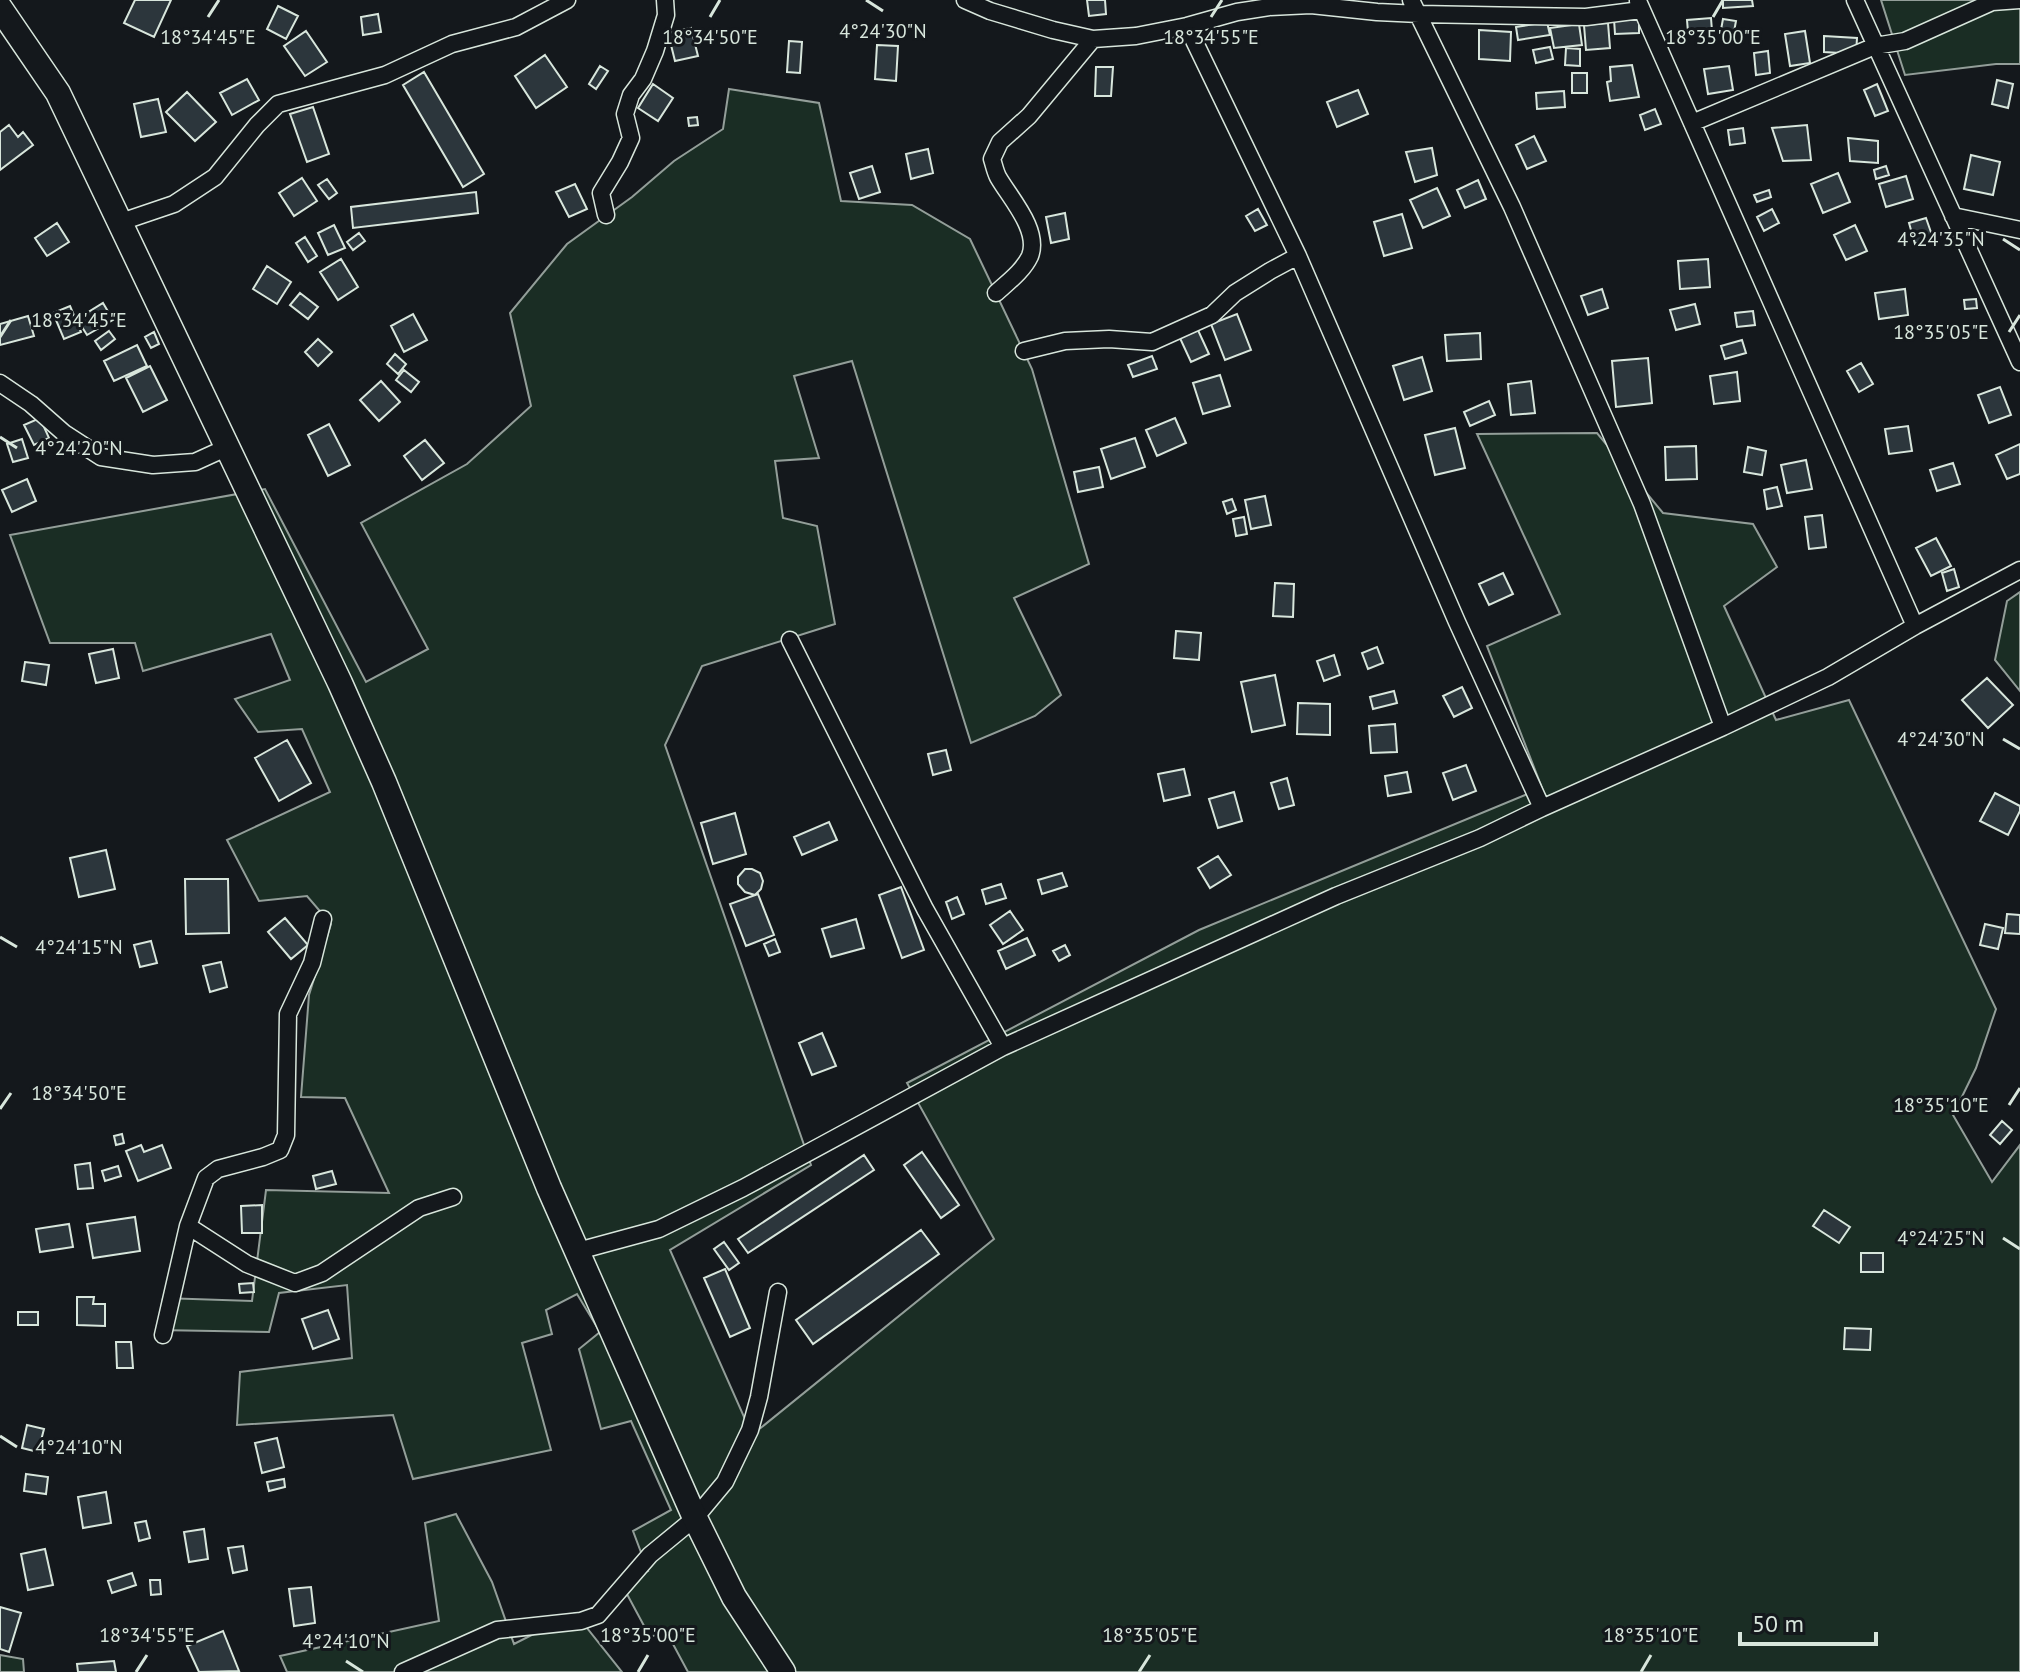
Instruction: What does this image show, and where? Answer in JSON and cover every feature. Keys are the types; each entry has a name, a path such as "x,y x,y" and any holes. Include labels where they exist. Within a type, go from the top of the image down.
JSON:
{"main road":[{"path":"0,8 58,93 228,447 368,745 549,1188 695,1518 734,1597 783,1672"}],"street":[{"path":"121,222 174,204 215,177 278,104 385,75 452,44 516,27 567,0"},
{"path":"606,215 601,193 631,138 625,114 631,95 643,79 655,51 666,15 665,0"},
{"path":"965,0 990,11 1093,39 1136,36 1269,7 1311,5 1377,12 1415,7 1586,17 1639,5 1915,626"},
{"path":"1855,0 2020,362"},
{"path":"1692,123 1875,46 1905,41 1992,2 2020,0"},
{"path":"1415,7 1512,207 1642,504 1723,727"},
{"path":"1187,26 1298,256 1457,622 1542,808"},
{"path":"996,293 1018,273 1029,257 1033,241 1023,216 996,174 992,159 1000,142 1029,116 1093,39"},
{"path":"1953,216 2020,230"},
{"path":"1024,351 1065,341 1109,339 1152,342 1212,315 1235,293 1298,256"},
{"path":"0,383 31,404 64,433 101,457 153,465 195,462 228,447"},
{"path":"578,1251 659,1229 743,1188 1003,1047 1336,896 1480,838 1723,727 1828,677 2020,570"},
{"path":"790,640 925,909 1003,1047"},
{"path":"163,1335 188,1226 206,1178 218,1169 280,1150 286,1135 288,1014 312,963 323,919"},
{"path":"188,1226 247,1264 295,1283 322,1273 419,1208 453,1197"},
{"path":"403,1672 497,1630 581,1621 598,1615 650,1555 695,1518 725,1482 750,1430 778,1292"}],"green space":[{"path":"1881,0 2020,0 2020,64 1905,75"},
{"path":"729,89 819,103 841,201 912,205 970,239 1032,369 1089,564 1014,598 1061,695 1035,716 971,743 852,361 794,376 819,458 775,461 783,518 817,526 835,624 702,666 665,745 811,1165 670,1250 752,1435 994,1239 907,1083 1199,930 1542,788 1487,646 1560,614 1477,434 1597,433 1663,513 1753,524 1777,567 1724,606 1776,720 1849,700 1996,1009 1976,1068 1953,1115 1992,1182 2020,1145 2020,1672 688,1672 666,1631 650,1637 621,1583 648,1571 633,1531 671,1510 631,1421 601,1429 579,1349 600,1332 577,1294 546,1310 552,1334 522,1343 551,1450 413,1479 393,1415 237,1425 240,1372 352,1358 347,1285 279,1293 269,1332 157,1330 163,1298 252,1301 266,1190 389,1193 345,1098 301,1097 309,995 331,924 307,896 259,901 227,840 330,792 302,729 258,732 235,699 290,680 271,634 143,671 135,643 50,643 10,535 265,489 366,682 428,649 361,523 467,464 531,406 510,313 567,244 632,197 674,161 723,129"},
{"path":"2020,592 2020,691 1995,660 2007,601"},
{"path":"456,1514 492,1582 514,1644 575,1613 622,1672 287,1672 280,1656 439,1621 425,1523"},
{"path":"0,1655 23,1659 24,1672 0,1672"}],"building":[{"path":"135,0 171,0 154,37 124,23"},
{"path":"1087,0 1105,0 1106,14 1089,16"},
{"path":"1723,0 1752,0 1753,6 1723,8"},
{"path":"278,6 298,16 286,39 267,29"},
{"path":"378,14 381,32 363,35 361,17"},
{"path":"1639,18 1639,33 1615,34 1614,19"},
{"path":"1711,18 1712,31 1688,32 1687,20"},
{"path":"1723,19 1736,21 1733,37 1720,35"},
{"path":"1547,22 1550,35 1518,40 1516,27"},
{"path":"1608,23 1610,48 1586,50 1584,25"},
{"path":"1579,24 1582,45 1554,48 1550,28"},
{"path":"691,28 698,56 675,61 668,33"},
{"path":"1479,30 1511,32 1510,61 1479,59"},
{"path":"306,31 327,62 305,76 284,46"},
{"path":"1805,31 1810,63 1790,66 1785,34"},
{"path":"1824,36 1857,38 1856,54 1824,52"},
{"path":"789,41 802,42 800,73 787,72"},
{"path":"877,45 898,46 896,81 875,79"},
{"path":"1550,47 1553,59 1536,63 1533,50"},
{"path":"1566,48 1580,49 1580,66 1565,65"},
{"path":"1768,51 1770,73 1756,75 1754,53"},
{"path":"545,55 567,87 536,108 515,76"},
{"path":"1632,65 1639,97 1610,101 1607,82 1611,81 1610,67"},
{"path":"600,66 608,71 596,89 589,84"},
{"path":"1729,66 1733,90 1708,94 1704,69"},
{"path":"1096,67 1113,67 1111,96 1095,96"},
{"path":"424,72 484,174 463,187 403,85"},
{"path":"1572,73 1587,73 1587,93 1572,93"},
{"path":"247,79 259,100 232,115 220,93"},
{"path":"1997,80 2013,84 2008,108 1992,104"},
{"path":"653,84 673,98 658,121 638,108"},
{"path":"1877,84 1888,111 1875,116 1864,90"},
{"path":"1358,90 1368,114 1337,127 1327,102"},
{"path":"1564,91 1565,107 1537,109 1536,93"},
{"path":"187,92 216,122 195,141 166,112"},
{"path":"158,99 166,132 141,137 134,104"},
{"path":"313,107 329,154 307,162 290,114"},
{"path":"1655,109 1661,124 1645,130 1640,115"},
{"path":"697,117 698,125 689,126 688,118"},
{"path":"9,125 18,137 23,132 33,145 0,170 0,132"},
{"path":"1807,125 1811,160 1783,161 1772,128"},
{"path":"1743,128 1745,143 1730,145 1728,130"},
{"path":"1534,136 1546,161 1527,169 1516,145"},
{"path":"1848,138 1878,141 1878,163 1850,161"},
{"path":"1432,148 1437,175 1415,182 1406,152"},
{"path":"928,149 933,173 911,179 906,154"},
{"path":"1971,155 2000,162 1993,195 1964,189"},
{"path":"872,166 880,192 859,199 850,173"},
{"path":"1886,166 1889,175 1876,179 1874,170"},
{"path":"1838,173 1850,202 1823,213 1811,184"},
{"path":"1906,176 1913,199 1886,207 1879,184"},
{"path":"302,178 317,201 294,216 279,193"},
{"path":"327,179 337,193 329,199 318,185"},
{"path":"1478,180 1486,199 1465,208 1457,190"},
{"path":"575,184 587,209 569,217 556,192"},
{"path":"1437,188 1450,216 1423,228 1410,200"},
{"path":"1769,190 1771,197 1757,202 1754,195"},
{"path":"476,192 478,213 353,228 351,207"},
{"path":"1258,209 1267,225 1255,231 1246,216"},
{"path":"1772,209 1779,223 1764,231 1757,217"},
{"path":"1065,213 1069,239 1051,243 1046,217"},
{"path":"1402,214 1412,248 1384,256 1374,222"},
{"path":"1926,218 1933,238 1915,244 1909,223"},
{"path":"57,223 69,242 47,256 35,238"},
{"path":"334,225 345,248 328,255 318,233"},
{"path":"1855,225 1867,251 1846,260 1834,235"},
{"path":"359,233 365,241 353,250 347,242"},
{"path":"305,237 317,256 308,262 296,243"},
{"path":"341,259 358,287 338,300 320,272"},
{"path":"1708,259 1710,287 1680,289 1678,261"},
{"path":"267,266 291,282 277,304 253,289"},
{"path":"1602,289 1608,308 1588,315 1581,296"},
{"path":"1905,289 1908,315 1879,319 1875,293"},
{"path":"300,293 318,307 308,319 290,305"},
{"path":"1976,299 1977,308 1965,309 1964,300"},
{"path":"103,303 113,320 87,335 77,319"},
{"path":"1695,304 1700,324 1676,330 1670,310"},
{"path":"70,306 81,332 64,339 53,313"},
{"path":"1753,311 1755,325 1737,327 1735,313"},
{"path":"413,314 427,340 404,352 391,326"},
{"path":"1237,314 1251,350 1225,360 1211,324"},
{"path":"28,316 34,336 0,345 0,324"},
{"path":"1197,328 1209,354 1191,362 1179,336"},
{"path":"109,331 115,339 101,350 95,341"},
{"path":"154,332 159,344 151,348 145,337"},
{"path":"1480,333 1481,359 1447,361 1445,335"},
{"path":"318,339 332,352 318,366 305,352"},
{"path":"1742,340 1746,353 1725,359 1721,346"},
{"path":"137,345 147,366 114,381 104,361"},
{"path":"395,354 406,364 398,374 387,364"},
{"path":"1152,356 1157,369 1133,377 1128,365"},
{"path":"1422,357 1432,391 1404,400 1393,366"},
{"path":"1648,358 1652,403 1616,407 1612,361"},
{"path":"1861,363 1873,384 1859,392 1847,371"},
{"path":"150,366 167,400 143,412 126,378"},
{"path":"404,370 419,382 411,392 396,380"},
{"path":"1737,372 1740,401 1714,404 1710,376"},
{"path":"1220,375 1230,406 1203,414 1193,383"},
{"path":"381,381 400,402 379,421 360,400"},
{"path":"1531,381 1535,413 1511,415 1508,384"},
{"path":"2000,387 2011,415 1989,423 1978,395"},
{"path":"1489,401 1495,415 1470,426 1464,412"},
{"path":"40,418 49,438 34,445 24,425"},
{"path":"1175,418 1186,443 1157,456 1146,430"},
{"path":"329,424 350,465 328,476 308,435"},
{"path":"1908,426 1912,451 1889,454 1885,429"},
{"path":"1455,428 1465,468 1435,475 1425,435"},
{"path":"1135,438 1145,467 1111,479 1101,449"},
{"path":"22,439 28,458 13,462 7,444"},
{"path":"425,440 444,463 422,480 404,456"},
{"path":"2020,444 2020,474 2007,479 1996,455"},
{"path":"1696,446 1697,479 1666,480 1665,447"},
{"path":"1748,447 1766,451 1762,475 1744,472"},
{"path":"1806,460 1812,489 1787,493 1781,465"},
{"path":"1953,463 1960,484 1937,491 1930,470"},
{"path":"1099,467 1103,487 1078,492 1074,472"},
{"path":"27,479 36,501 12,512 2,490"},
{"path":"1777,487 1782,506 1767,509 1764,490"},
{"path":"1265,496 1271,525 1251,529 1245,500"},
{"path":"1232,499 1236,510 1227,514 1223,502"},
{"path":"1822,515 1826,547 1809,549 1805,517"},
{"path":"1244,517 1247,534 1236,536 1233,519"},
{"path":"1936,538 1951,566 1931,576 1916,548"},
{"path":"1954,569 1959,587 1947,591 1942,573"},
{"path":"1503,573 1513,594 1489,605 1479,584"},
{"path":"1275,583 1294,584 1293,617 1273,616"},
{"path":"1176,631 1201,633 1199,660 1174,658"},
{"path":"1377,647 1383,663 1368,669 1362,653"},
{"path":"113,649 119,678 96,683 89,654"},
{"path":"1334,655 1340,675 1324,681 1317,661"},
{"path":"25,662 49,665 46,685 22,681"},
{"path":"1275,675 1285,725 1252,732 1241,682"},
{"path":"1987,678 2013,705 1988,728 1962,700"},
{"path":"1462,687 1472,708 1454,717 1443,696"},
{"path":"1394,691 1397,703 1373,709 1370,697"},
{"path":"1298,703 1330,704 1330,735 1297,734"},
{"path":"1395,724 1397,752 1371,753 1369,726"},
{"path":"287,740 311,783 279,801 255,758"},
{"path":"946,750 951,770 933,775 928,754"},
{"path":"1466,765 1476,791 1453,800 1443,773"},
{"path":"1184,769 1190,795 1164,801 1158,774"},
{"path":"1407,772 1411,792 1388,796 1385,776"},
{"path":"1287,778 1294,805 1279,809 1271,783"},
{"path":"1234,792 1242,821 1218,828 1209,799"},
{"path":"1995,793 2020,806 2008,835 1980,821"},
{"path":"735,813 746,854 713,864 701,823"},
{"path":"829,822 837,840 802,855 794,837"},
{"path":"106,850 115,889 79,897 70,858"},
{"path":"1218,856 1231,875 1210,888 1198,868"},
{"path":"745,869 760,873 763,881 755,895 745,892 738,884 738,877"},
{"path":"1062,873 1067,886 1042,894 1038,880"},
{"path":"185,879 228,879 229,933 186,934"},
{"path":"1001,884 1006,898 986,904 982,890"},
{"path":"901,887 924,950 902,958 879,895"},
{"path":"758,894 774,935 746,946 730,904"},
{"path":"957,897 964,914 952,919 946,902"},
{"path":"1010,911 1023,930 1003,944 990,925"},
{"path":"2007,914 2020,915 2020,934 2005,933"},
{"path":"285,918 308,945 291,959 268,932"},
{"path":"856,919 864,948 831,957 822,929"},
{"path":"1985,924 2003,928 1998,949 1980,945"},
{"path":"1027,938 1035,955 1006,969 998,951"},
{"path":"775,939 780,952 769,956 764,944"},
{"path":"151,941 157,963 140,967 134,945"},
{"path":"1065,945 1070,955 1059,961 1053,951"},
{"path":"221,962 227,987 210,992 203,966"},
{"path":"822,1033 836,1066 812,1075 799,1043"},
{"path":"2002,1121 2012,1130 2000,1144 1990,1135"},
{"path":"122,1134 124,1143 116,1145 114,1136"},
{"path":"141,1145 144,1152 162,1145 171,1168 138,1181 126,1151"},
{"path":"922,1152 959,1205 941,1218 904,1165"},
{"path":"864,1155 874,1170 748,1253 738,1239"},
{"path":"90,1163 93,1188 78,1189 75,1165"},
{"path":"118,1166 121,1176 105,1181 102,1171"},
{"path":"332,1171 336,1184 316,1189 313,1176"},
{"path":"262,1205 262,1233 242,1233 241,1206"},
{"path":"1824,1210 1850,1227 1839,1243 1813,1226"},
{"path":"135,1217 140,1251 93,1258 87,1224"},
{"path":"69,1224 73,1247 40,1252 36,1229"},
{"path":"921,1230 939,1254 813,1344 796,1320"},
{"path":"724,1242 739,1263 729,1270 714,1249"},
{"path":"1861,1253 1883,1253 1883,1272 1861,1272"},
{"path":"725,1269 750,1328 730,1337 704,1278"},
{"path":"253,1283 254,1292 240,1293 239,1284"},
{"path":"77,1297 94,1297 93,1304 105,1304 105,1326 77,1325"},
{"path":"328,1310 339,1339 313,1349 302,1319"},
{"path":"18,1312 38,1312 38,1325 18,1325"},
{"path":"1845,1328 1871,1329 1870,1350 1844,1349"},
{"path":"116,1342 131,1342 133,1368 117,1368"},
{"path":"27,1425 44,1429 38,1452 22,1448"},
{"path":"277,1438 284,1467 262,1473 255,1443"},
{"path":"26,1474 48,1477 46,1494 24,1491"},
{"path":"284,1479 285,1487 269,1491 267,1482"},
{"path":"106,1492 111,1523 83,1528 78,1497"},
{"path":"146,1521 150,1538 139,1541 135,1523"},
{"path":"204,1529 208,1559 189,1562 184,1532"},
{"path":"243,1546 247,1570 233,1573 228,1548"},
{"path":"45,1549 53,1585 28,1590 21,1554"},
{"path":"132,1573 136,1585 112,1593 108,1581"},
{"path":"150,1580 160,1580 161,1594 151,1595"},
{"path":"311,1587 315,1623 294,1626 289,1589"},
{"path":"0,1607 21,1613 9,1652 0,1649"},
{"path":"223,1631 239,1671 199,1672 187,1646"},
{"path":"114,1661 116,1672 78,1672 77,1664"}]}
